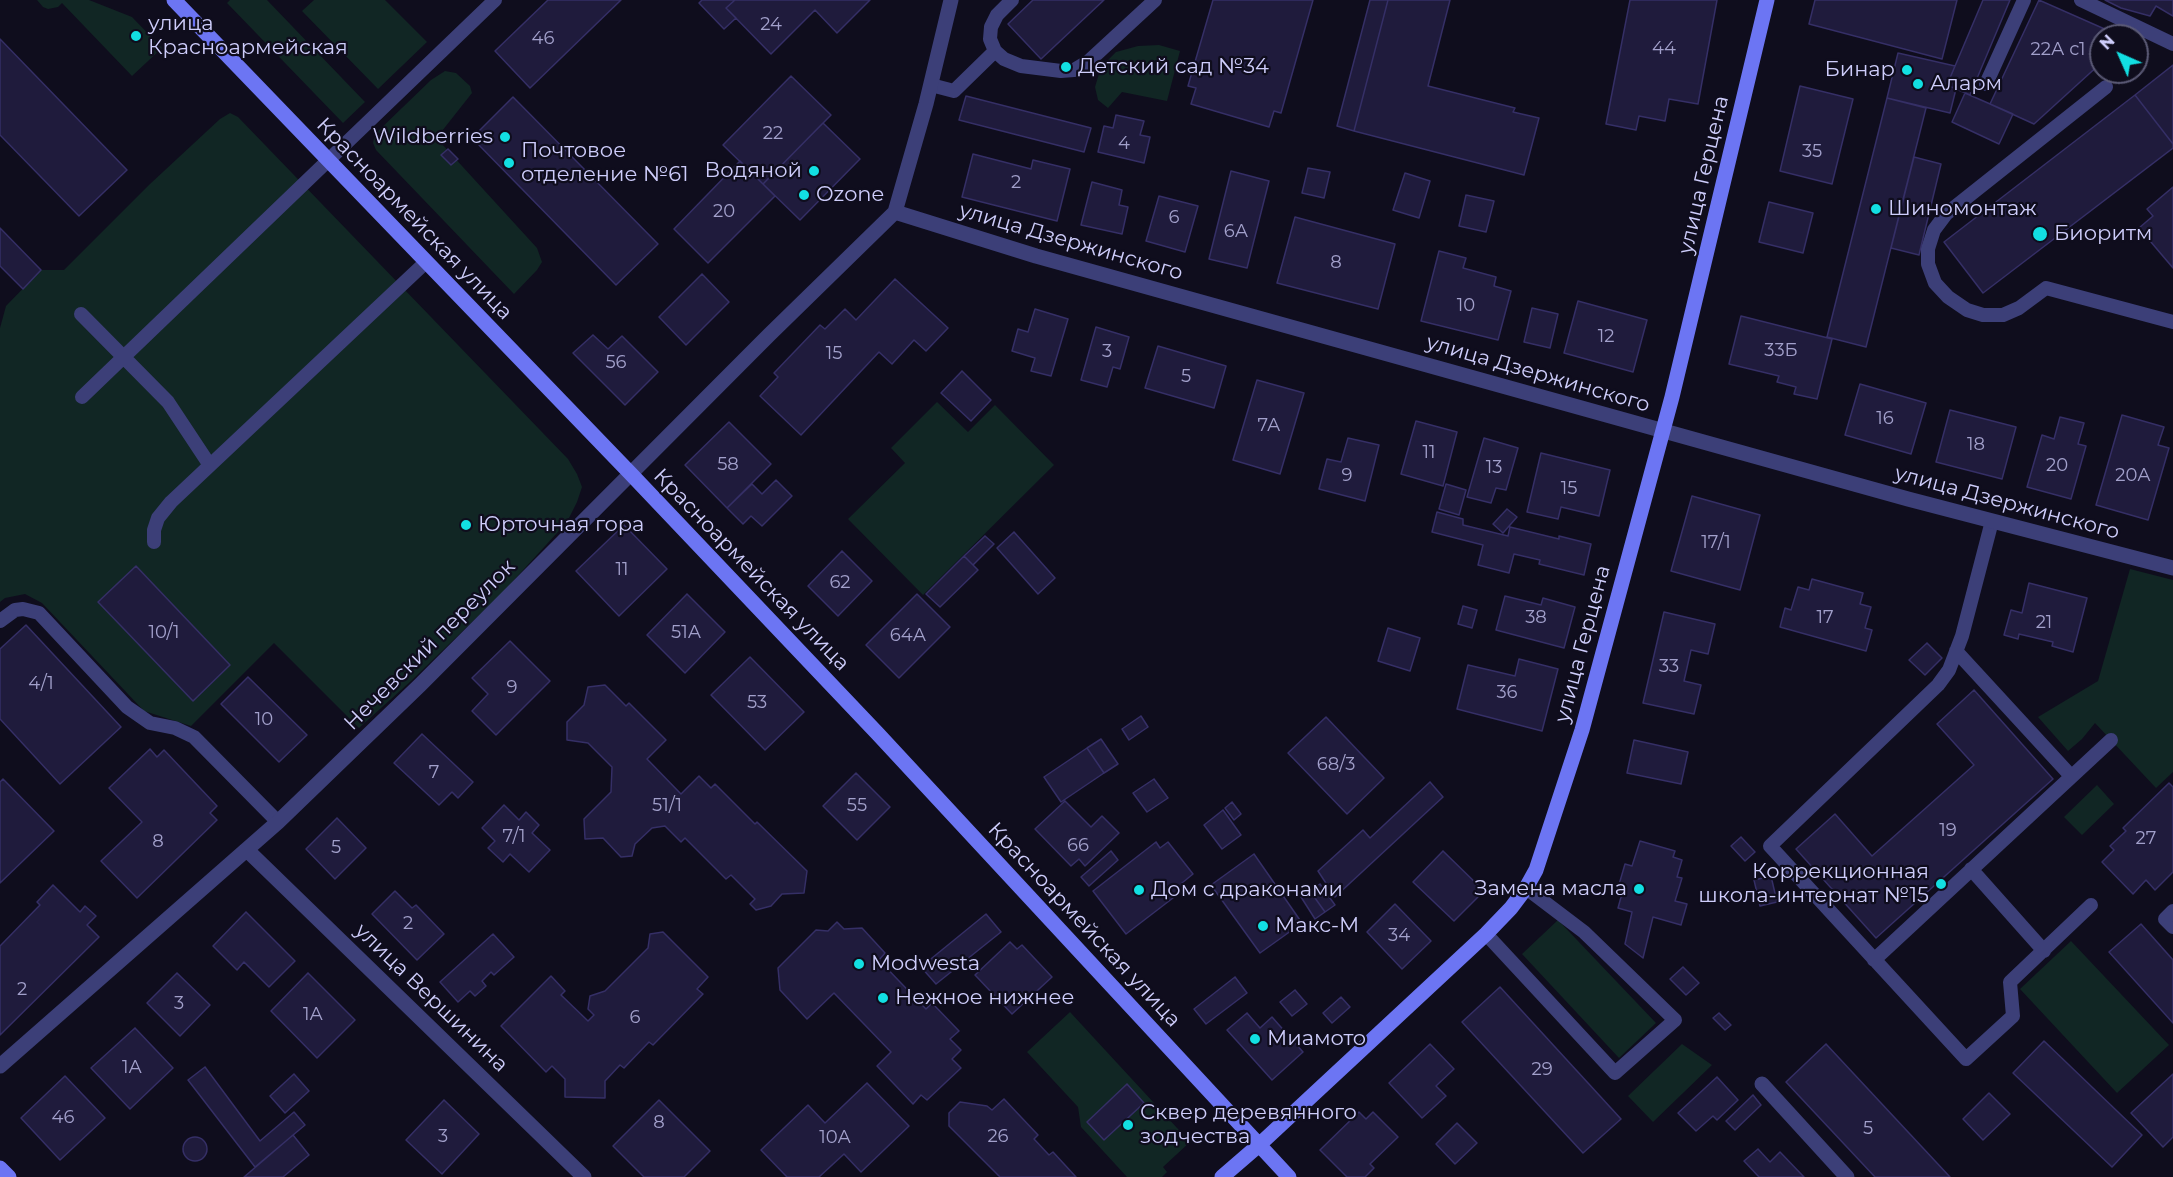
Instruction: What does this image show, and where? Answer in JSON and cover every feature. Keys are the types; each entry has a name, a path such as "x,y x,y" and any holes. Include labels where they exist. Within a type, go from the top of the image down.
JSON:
{"main road":[{"name":"Красноармейская улица","path":"174,0 886,742 1289,1177"},
{"name":"улица Герцена","path":"1222,1177 1486,934 1511,908 1526,888 1545,847 1581,730 1663,430 1767,0"},
{"path":"0,1168 9,1177"}],"street":[{"name":"Нечевский переулок","path":"0,1066 248,851 420,685 895,212 931,85 951,0"},
{"name":"улица Дзержинского","path":"895,212 1036,256 1992,521 2173,568"},
{"name":"улица Вершинина","path":"248,851 584,1177"},
{"path":"1762,1084 1847,1177"}],"lane":[{"path":"82,398 495,0"},
{"path":"1012,0 997,15 991,27 990,39 995,51 1004,59 1021,66 1061,71 1074,70 1089,62 1155,0"},
{"path":"1986,84 2024,0"},
{"path":"2081,0 2173,44"},
{"path":"931,85 954,91 995,51"},
{"path":"2106,87 1946,214 1934,230 1928,249 1928,264 1935,283 1948,297 1967,310 1983,315 2003,315 2019,308 2046,288 2173,322"},
{"path":"154,542 154,530 158,518 171,502 426,262"},
{"path":"81,314 168,402 209,465"},
{"path":"1992,521 1949,670 1938,685 1770,846 1966,1059 2013,1016 2010,982 2091,905"},
{"path":"0,621 15,610 23,609 39,613 127,707 150,723 175,728 194,737 278,822"},
{"path":"1956,651 2070,776"},
{"path":"1874,960 2111,740"},
{"path":"1971,869 2044,951"},
{"path":"1486,934 1616,1073 1675,1020 1584,932 1526,888"},
{"path":"2173,911 2165,919 2173,927"}],"green space":[{"path":"37,0 89,0 132,17 162,48 132,76 62,3 58,7 48,9"},
{"path":"230,0 267,0 365,102 343,123 227,3"},
{"path":"314,0 385,0 427,42 378,89 302,11"},
{"path":"1159,45 1180,51 1167,101 1122,92 1108,108 1098,100 1095,87 1101,67 1116,52 1138,46"},
{"path":"445,71 456,73 470,86 472,93 442,131 441,143 537,248 542,262 514,294 376,150 373,143 375,134 431,80"},
{"path":"230,113 238,117 568,459 582,487 567,522 504,591 359,728 274,643 191,726 144,711 42,603 25,594 5,598 0,602 0,328 6,306 41,270 64,270 150,184 220,119"},
{"path":"937,402 968,432 995,405 1054,465 923,595 848,519 905,463 891,448"},
{"path":"2130,569 2173,580 2173,772 2156,788 2095,723 2068,751 2038,717 2098,681"},
{"path":"2097,785 2114,804 2082,835 2064,817"},
{"path":"1558,920 1656,1023 1619,1058 1522,954"},
{"path":"2071,941 2169,1045 2117,1093 2020,989"},
{"path":"1070,1012 1190,1142 1163,1167 1167,1172 1162,1177 1127,1177 1081,1127 1078,1107 1027,1052"},
{"path":"1682,1044 1712,1065 1653,1122 1628,1096"}],"building":[{"path":"548,0 621,0 530,88 495,51"},
{"path":"702,0 735,0 726,8 736,18 724,29 699,3"},
{"path":"735,0 870,0 837,33 815,10 771,54 726,8"},
{"path":"1033,0 1104,0 1041,59 1008,24"},
{"path":"1213,0 1313,0 1281,113 1274,111 1269,127 1191,104 1196,88 1188,86"},
{"path":"1370,0 1388,0 1354,131 1337,126"},
{"path":"1388,0 1450,0 1428,86 1515,108 1513,112 1539,118 1524,175 1354,131"},
{"path":"1630,0 1717,0 1698,104 1669,99 1665,121 1639,116 1636,130 1606,124"},
{"path":"1815,0 1957,0 1942,59 1809,24"},
{"path":"1983,0 2010,0 1970,95 1947,85"},
{"path":"2039,0 2093,24 2089,24 2089,74 2034,124 1990,104"},
{"path":"2105,0 2173,0 2173,16 2156,6 2150,16 2121,8"},
{"path":"0,39 127,170 79,216 0,135"},
{"path":"1898,53 1955,66 1947,85 1956,89 1950,113 1887,98"},
{"path":"2173,65 2173,144 2135,95"},
{"path":"791,76 831,115 763,184 723,145"},
{"path":"1800,86 1853,99 1832,184 1780,171"},
{"path":"1965,93 2013,114 1999,144 1952,122"},
{"path":"2135,95 2173,144 2173,148 1983,293 1944,242"},
{"path":"966,96 1091,128 1084,152 959,120"},
{"path":"513,97 658,244 616,285 472,138"},
{"path":"1887,98 1926,108 1866,347 1827,337"},
{"path":"1116,115 1144,121 1140,135 1150,137 1144,163 1098,152 1104,126 1113,128"},
{"path":"823,123 860,159 800,220 763,184"},
{"path":"448,149 458,159 451,165 441,155"},
{"path":"973,154 1031,169 1033,160 1070,169 1057,221 962,197"},
{"path":"1914,157 1941,164 1919,255 1891,248"},
{"path":"740,161 775,196 708,263 674,229"},
{"path":"1308,168 1330,172 1324,198 1302,193"},
{"path":"1231,171 1269,181 1247,268 1209,259"},
{"path":"1405,173 1430,181 1419,218 1393,210"},
{"path":"1092,182 1122,190 1119,205 1128,207 1122,234 1081,225"},
{"path":"2173,187 2173,268 2139,228 2153,216 2147,209"},
{"path":"1466,195 1494,201 1486,232 1459,226"},
{"path":"1159,196 1198,206 1185,252 1146,241"},
{"path":"1769,202 1813,213 1803,253 1759,242"},
{"path":"1295,217 1395,244 1378,309 1277,283"},
{"path":"0,228 41,270 23,289 0,266"},
{"path":"1439,251 1466,258 1463,268 1496,277 1494,286 1511,291 1498,340 1421,321"},
{"path":"702,274 729,302 686,345 659,317"},
{"path":"895,279 948,328 926,351 914,340 892,364 879,352 801,435 760,396 778,377 774,373 820,325 825,329 845,309 856,320"},
{"path":"1578,301 1647,320 1633,372 1564,353"},
{"path":"1532,308 1558,314 1550,348 1524,342"},
{"path":"1035,309 1068,319 1051,376 1031,371 1035,358 1012,351 1018,329 1028,332"},
{"path":"1741,316 1832,339 1817,399 1794,394 1796,387 1777,382 1779,376 1729,364"},
{"path":"1096,327 1129,337 1120,369 1113,367 1107,387 1081,380"},
{"path":"593,335 608,349 622,336 658,372 625,405 573,353"},
{"path":"1158,346 1226,366 1214,408 1145,388"},
{"path":"962,371 991,400 971,421 941,393"},
{"path":"1257,380 1304,393 1280,474 1233,460"},
{"path":"1860,384 1926,403 1911,454 1845,435"},
{"path":"1950,410 2016,427 2002,479 1936,462"},
{"path":"2122,415 2164,427 2158,445 2169,448 2148,520 2096,505"},
{"path":"2060,417 2084,423 2078,444 2086,446 2071,499 2027,487 2042,435 2054,439"},
{"path":"1416,421 1457,432 1443,486 1401,474"},
{"path":"729,422 771,464 727,508 685,465"},
{"path":"1348,438 1379,445 1365,501 1319,489 1327,459 1341,462"},
{"path":"1484,438 1518,448 1506,490 1496,488 1491,503 1467,497"},
{"path":"1541,453 1610,470 1599,516 1561,507 1558,519 1527,512"},
{"path":"776,480 792,496 762,526 751,516 743,524 727,508 752,484 762,494"},
{"path":"1446,484 1466,490 1459,515 1439,509"},
{"path":"1692,496 1760,515 1740,590 1671,571"},
{"path":"1507,509 1517,517 1503,533 1493,524"},
{"path":"1437,512 1463,519 1463,525 1508,536 1510,527 1591,544 1584,575 1539,564 1540,560 1514,554 1509,573 1478,565 1483,545 1432,532"},
{"path":"624,525 667,569 619,616 576,571"},
{"path":"1014,532 1055,578 1038,594 997,548"},
{"path":"985,536 994,544 973,565 964,556"},
{"path":"842,551 872,581 838,616 808,586"},
{"path":"964,556 978,570 940,607 926,594"},
{"path":"136,566 230,665 193,701 98,602"},
{"path":"1812,579 1863,593 1860,604 1871,607 1865,628 1872,630 1866,651 1780,627 1785,608 1791,610 1798,587 1809,590"},
{"path":"2029,583 2087,598 2073,652 2052,646 2053,642 2019,634 2018,639 2004,635 2011,610 2022,613"},
{"path":"687,594 725,632 685,673 647,635"},
{"path":"917,594 950,627 899,678 866,645"},
{"path":"1505,596 1541,605 1543,598 1575,607 1564,648 1496,630"},
{"path":"1463,606 1477,610 1472,628 1458,624"},
{"path":"1664,612 1715,624 1708,654 1691,650 1684,681 1701,685 1694,714 1643,703"},
{"path":"26,625 121,727 60,784 0,719 0,649"},
{"path":"1388,628 1420,638 1410,671 1378,661"},
{"path":"510,641 550,681 496,735 472,711 488,694 472,678"},
{"path":"1927,643 1942,658 1925,675 1909,660"},
{"path":"750,657 804,712 765,750 711,695"},
{"path":"1519,659 1558,669 1542,731 1457,709 1468,665 1515,676"},
{"path":"248,677 307,735 279,762 221,704"},
{"path":"605,685 626,706 629,703 666,740 647,759 681,794 699,776 711,788 715,784 807,871 804,893 782,894 771,906 756,910 750,904 755,899 731,875 726,879 685,838 681,842 665,826 652,828 635,844 632,856 621,857 603,838 585,839 584,819 611,792 612,767 588,743 567,740 567,722 584,705 588,687"},
{"path":"1974,690 2053,779 1876,938 1796,849 1835,814 1872,856 1974,765 1937,724"},
{"path":"1141,716 1148,727 1129,740 1122,729"},
{"path":"1326,717 1384,778 1347,814 1288,753"},
{"path":"422,734 473,782 458,798 452,792 439,805 394,763"},
{"path":"1101,739 1118,764 1104,773 1087,748"},
{"path":"1634,740 1688,752 1681,784 1627,773"},
{"path":"1087,748 1104,773 1061,802 1044,777"},
{"path":"150,749 157,757 164,750 217,806 210,813 217,820 137,898 101,861 142,822 109,788"},
{"path":"856,773 890,807 857,840 823,806"},
{"path":"3,779 54,831 0,883 0,782"},
{"path":"1154,779 1168,798 1147,812 1133,793"},
{"path":"1430,782 1443,797 1335,897 1318,871 1363,830 1370,838"},
{"path":"2169,783 2173,787 2173,872 2155,890 2146,880 2133,894 2102,862 2114,850 2110,846 2126,831 2123,828"},
{"path":"1065,801 1091,827 1102,816 1119,833 1085,866 1079,859 1071,866 1035,829"},
{"path":"1232,802 1241,814 1234,820 1225,808"},
{"path":"504,805 519,820 526,812 539,825 532,833 550,850 529,872 510,854 503,862 488,848 495,841 482,828"},
{"path":"1223,810 1241,835 1222,849 1204,825"},
{"path":"337,818 366,848 335,879 306,849"},
{"path":"1741,837 1755,852 1745,861 1731,846"},
{"path":"1640,841 1675,851 1673,857 1682,860 1677,877 1682,878 1675,901 1687,904 1681,925 1653,917 1643,958 1625,944 1632,912 1618,908 1623,890 1618,888 1625,864 1632,866"},
{"name":"Дом с драконами","path":"1156,842 1160,848 1168,842 1193,874 1182,883 1186,888 1126,934 1093,891"},
{"path":"1111,851 1118,860 1089,886 1081,877"},
{"path":"1443,851 1484,891 1454,921 1413,882"},
{"path":"1254,854 1302,923 1260,953 1211,885"},
{"path":"1771,876 1777,902 1760,906 1754,880"},
{"path":"1320,884 1335,905 1325,912 1310,891"},
{"path":"53,885 80,912 85,906 96,916 87,925 99,937 0,1035 0,946 40,905 37,902"},
{"path":"395,891 412,908 416,905 444,934 417,960 372,914"},
{"path":"1310,891 1325,912 1315,919 1301,897"},
{"path":"1395,904 1431,941 1402,969 1367,932"},
{"path":"246,912 295,961 269,987 244,962 237,970 213,946"},
{"path":"986,914 1001,932 936,984 921,967"},
{"path":"837,922 844,929 862,928 885,953 879,960 926,1009 932,1003 959,1031 950,1039 961,1050 952,1059 961,1068 927,1100 921,1095 913,1104 877,1066 891,1052 834,993 807,1019 780,990 778,968 816,930 828,931"},
{"path":"2141,924 2173,960 2173,1023 2109,952"},
{"path":"663,932 708,977 697,989 703,994 653,1045 649,1042 624,1068 620,1065 605,1081 605,1098 565,1097 565,1079 552,1066 546,1072 501,1026 551,976 565,991 561,995 588,1021 594,1015 588,1009 590,996 605,991 648,948 650,934"},
{"path":"493,934 514,957 494,975 491,972 482,981 486,986 475,996 470,991 458,1002 440,982"},
{"path":"1010,942 1017,949 1022,945 1052,977 1012,1014 975,975"},
{"path":"1683,967 1699,983 1686,995 1670,979"},
{"path":"177,973 210,1005 180,1036 147,1003"},
{"path":"308,973 355,1020 317,1058 271,1011"},
{"path":"1235,977 1247,993 1206,1024 1194,1009"},
{"path":"1500,987 1621,1119 1583,1153 1462,1022"},
{"path":"1295,990 1307,1004 1292,1016 1280,1002"},
{"path":"1341,997 1350,1007 1332,1023 1323,1013"},
{"path":"1247,1013 1260,1028 1272,1017 1303,1052 1272,1080 1227,1030"},
{"path":"1719,1013 1731,1025 1725,1030 1713,1018"},
{"path":"135,1028 173,1068 130,1109 91,1068"},
{"path":"2044,1041 2142,1135 2112,1167 2013,1073"},
{"path":"1430,1044 1454,1069 1436,1086 1446,1096 1422,1118 1389,1083"},
{"path":"1826,1044 1950,1177 1875,1177 1786,1082"},
{"path":"205,1067 260,1141 294,1112 305,1125 255,1167 188,1080"},
{"path":"294,1074 309,1091 285,1113 270,1096"},
{"path":"2173,1074 2173,1137 2163,1147 2131,1113"},
{"path":"65,1076 105,1118 60,1160 21,1118"},
{"path":"1717,1077 1738,1100 1717,1120 1713,1116 1696,1131 1678,1113"},
{"path":"867,1083 909,1126 861,1172 844,1154 819,1177 787,1177 761,1150 808,1105 825,1123"},
{"path":"1127,1084 1144,1103 1104,1140 1087,1122"},
{"path":"1989,1093 2010,1114 1983,1140 1963,1119"},
{"path":"1753,1095 1761,1105 1735,1130 1726,1121"},
{"path":"1004,1099 1038,1135 1034,1139 1049,1155 1053,1152 1076,1177 1000,1177 949,1126 949,1113 960,1102 987,1106 992,1110"},
{"path":"444,1100 479,1134 442,1174 406,1140"},
{"path":"659,1100 710,1151 684,1177 644,1177 613,1146"},
{"path":"1359,1112 1366,1119 1373,1112 1398,1137 1370,1164 1374,1168 1365,1177 1347,1177 1320,1150"},
{"path":"1457,1123 1477,1143 1455,1164 1436,1144"},
{"path":"293,1135 309,1155 283,1177 244,1177"},
{"path":"195,1137 204,1140 207,1149 204,1158 195,1161 186,1158 183,1149 186,1140"},
{"path":"1758,1149 1770,1162 1780,1152 1804,1177 1759,1177 1744,1161"}],"place":[{"name":"улица Красноармейская","path":"136,36"},
{"name":"Детский сад №34","path":"1066,67"},
{"name":"Бинар","path":"1907,70"},
{"name":"Аларм","path":"1918,84"},
{"name":"Wildberries","path":"505,137"},
{"name":"Почтовое отделение №61","path":"509,163"},
{"name":"Водяной","path":"814,171"},
{"name":"Ozone","path":"804,195"},
{"name":"Шиномонтаж","path":"1876,209"},
{"name":"Биоритм","path":"2040,234"},
{"name":"Юрточная гора","path":"466,525"},
{"name":"Коррекционная школа-интернат №15","path":"1941,884"},
{"name":"Замена масла","path":"1639,889"},
{"name":"Дом с драконами","path":"1139,890"},
{"name":"Макс-М","path":"1263,926"},
{"name":"Modwesta","path":"859,964"},
{"name":"Нежное нижнее","path":"883,998"},
{"name":"Миамото","path":"1255,1039"},
{"name":"Сквер деревянного зодчества","path":"1128,1125"}]}
